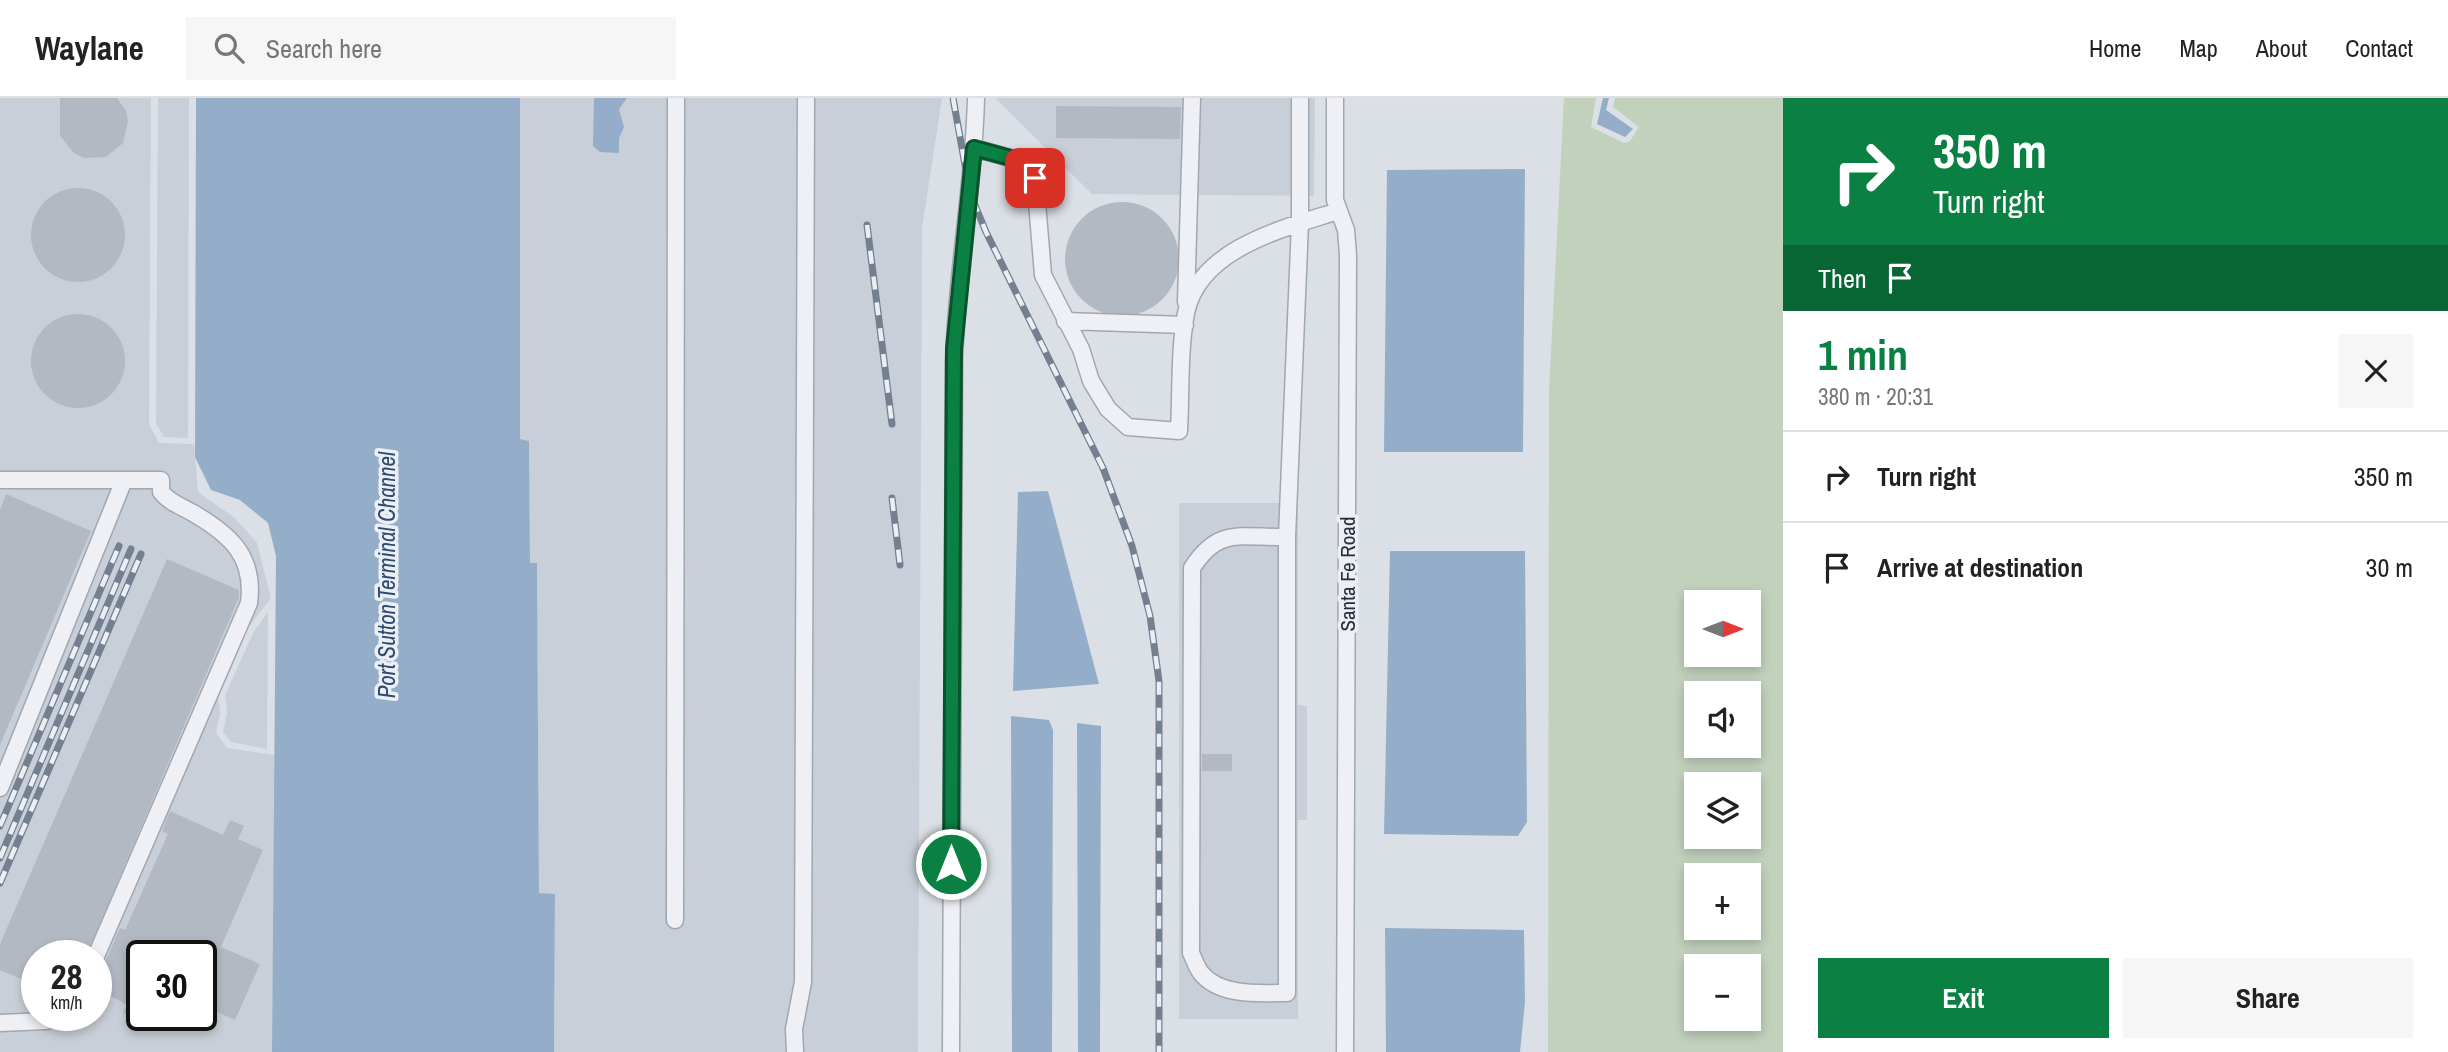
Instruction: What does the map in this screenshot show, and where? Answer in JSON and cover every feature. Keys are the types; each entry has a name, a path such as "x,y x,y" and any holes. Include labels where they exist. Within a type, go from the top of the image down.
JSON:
{"street":[{"path":"675,920 676,98"},
{"path":"795,1052 794,1029 803,982 806,98"},
{"path":"951,1052 954,363 957,296 974,148 976,98"},
{"path":"974,148 1018,160 1035,178 1043,275 1081,349 1091,381 1108,409 1128,427 1179,431 1186,318 1192,98"},
{"path":"1287,537 1220,538 1205,548 1192,568 1191,953 1202,975 1223,987 1247,993 1287,993 1287,537 1300,223 1300,98"},
{"name":"Santa Fe Road","path":"1335,98 1335,200 1346,230 1348,255 1345,1052"},
{"path":"1186,318 1197,286 1215,264 1269,233 1338,211"},
{"path":"1065,321 1186,318"},
{"path":"0,480 161,480 161,492 167,499 202,518 240,550 249,572 249,603 103,940"},
{"path":"0,788 124,480"},
{"path":"0,1023 21,1022"}],"shaded area":[{"path":"0,98 151,98 149,424 159,443 194,444 198,492 235,518 257,543 271,598 248,628 218,694 220,714 216,733 227,748 275,755 272,1052 0,1052"},
{"path":"158,98 189,98 188,438 164,437 156,423"},
{"path":"520,98 942,98 922,228 918,1052 554,1052 555,894 539,893 537,563 530,563 529,441 520,439"},
{"path":"995,98 1315,98 1314,196 1092,194"},
{"path":"1179,503 1298,503 1298,705 1307,706 1307,820 1298,820 1298,1019 1179,1019"},
{"path":"268,612 267,749 231,742 223,732 227,713 225,695 254,631"}],"green space":[{"path":"1564,98 1596,98 1591,127 1624,143 1630,141 1639,127 1613,107 1615,98 1783,98 1783,1052 1548,1052 1549,391"}],"water":[{"name":"Port Sutton Terminal Channel","path":"196,98 520,98 520,439 529,441 530,563 537,563 539,893 555,894 554,1052 272,1052 276,556 268,523 240,500 211,490 195,457"},
{"path":"594,98 627,98 619,109 624,127 619,138 619,153 600,152 593,146"},
{"path":"1603,98 1609,98 1606,110 1633,129 1625,137 1597,124"},
{"path":"1525,169 1523,452 1384,452 1387,170"},
{"path":"1048,491 1099,684 1013,691 1018,492"},
{"path":"1390,551 1525,551 1527,822 1518,836 1384,834"},
{"path":"1011,716 1049,720 1053,730 1052,1052 1012,1052"},
{"path":"1077,723 1101,726 1100,1052 1078,1052"},
{"path":"1385,928 1524,930 1525,1002 1520,1052 1386,1052"}],"building":[{"path":"60,98 117,98 126,111 128,121 123,143 106,157 84,158 74,153 60,136"},
{"path":"1056,106 1181,107 1180,139 1056,138"},
{"path":"78,188 96,192 111,202 121,217 125,235 121,253 111,268 96,278 78,282 60,278 45,268 35,253 31,235 35,217 45,202 60,192"},
{"path":"1122,202 1144,207 1162,219 1174,237 1179,259 1174,281 1162,299 1144,311 1122,316 1100,311 1082,299 1070,281 1065,259 1070,237 1082,219 1100,207"},
{"path":"78,314 96,318 111,328 121,343 125,361 121,379 111,394 96,404 78,408 60,404 45,394 35,379 31,361 35,343 45,328 60,318"},
{"path":"6,494 91,531 0,745 0,510"},
{"path":"167,559 239,590 239,597 93,940 21,940 21,979 0,970 0,944"},
{"path":"1202,754 1232,754 1232,771 1202,771"},
{"path":"170,811 223,835 230,820 244,826 238,839 263,850 221,947 260,964 235,1020 217,1012 217,940 126,940 126,1004 112,997 112,946 120,928 125,930 168,834 162,831"}],"railway":[{"path":"953,98 970,193 986,232 1103,468 1132,546 1150,616 1159,681 1159,1052"},
{"path":"867,225 892,424"},
{"path":"892,498 900,565"},
{"path":"0,826 119,546"},
{"path":"0,858 131,549"},
{"path":"0,883 141,554"}],"route":[{"path":"951,864 954,349 959,275 971,194 974,148 1018,160 1035,178"}]}
